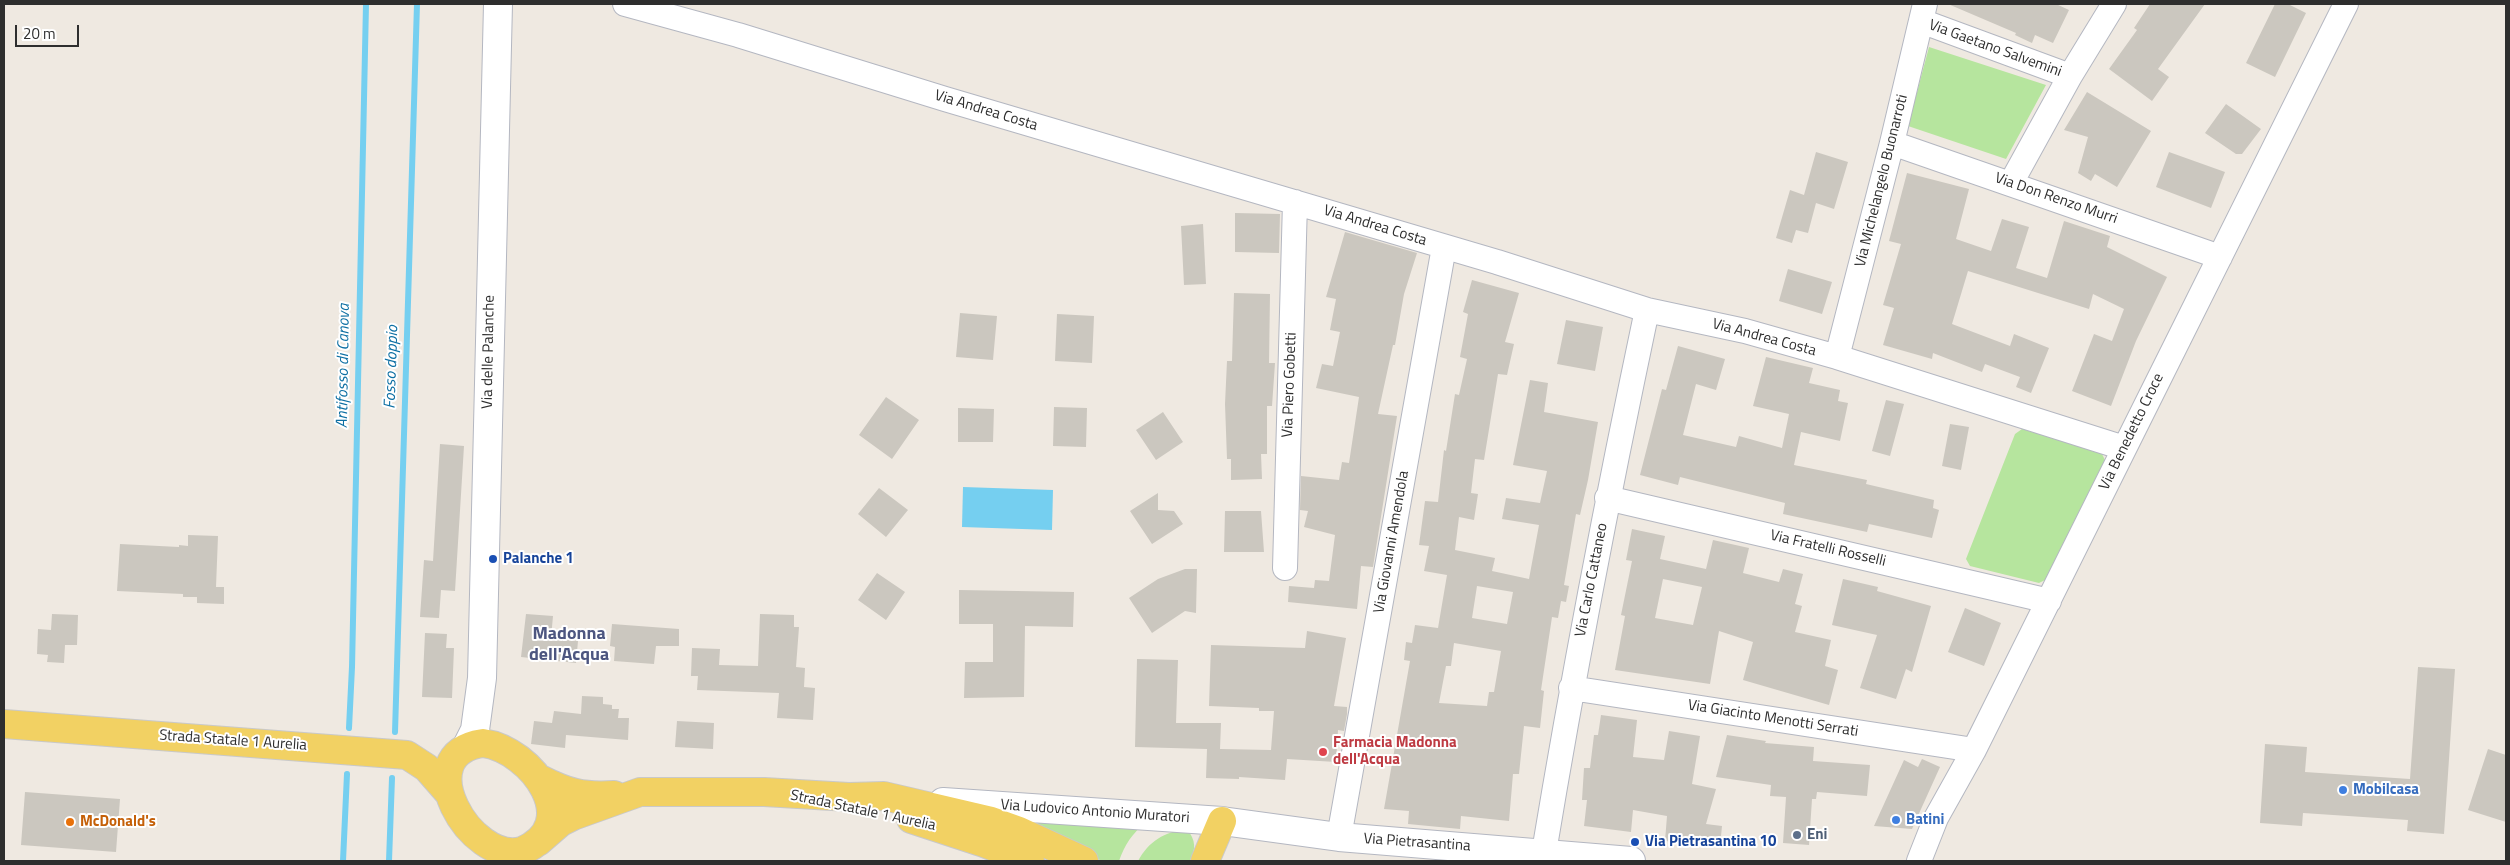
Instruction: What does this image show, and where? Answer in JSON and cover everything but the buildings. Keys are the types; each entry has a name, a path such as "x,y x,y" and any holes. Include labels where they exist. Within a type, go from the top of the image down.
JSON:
{"main road":[{"name":"Via delle Palanche","path":"463,749 475,730 480,701 498,4"},
{"name":"Via delle Palanche","path":"480,701 486,723 505,749"},
{"name":"Strada Statale 1 Aurelia","path":"4,724 407,755 427,768 448,792"},
{"path":"407,755 426,756 483,743 497,745 518,756 540,779 567,793 580,796 640,792"},
{"path":"463,749 452,762 447,780 448,792 453,808 467,830 489,847 502,852 519,852 538,842 544,834 550,815 550,803 540,779"},
{"name":"Strada Statale 1 Aurelia","path":"538,842 561,822 573,816 640,792 779,793 849,797 884,796 991,821 1019,831 1084,861"},
{"name":"Strada Statale 1 Aurelia","path":"779,793 921,821 1030,861"},
{"name":"Via Ludovico Antonio Muratori","path":"896,798 1222,821 1293,831"},
{"path":"1205,861 1222,821"},
{"name":"Via Pietrasantina","path":"1293,831 1339,837 1544,852 1631,861"}],"street":[{"name":"Via Andrea Costa","path":"625,4 738,35 1444,247 1647,310 1745,331 1837,357 2124,448"},
{"path":"2011,183 2070,76 2114,4"},
{"name":"Via Benedetto Croce","path":"1919,861 1936,818 1974,750 2346,4"},
{"name":"Via Gaetano Salvemini","path":"1923,12 2070,76"},
{"name":"Via Michelangelo Buonarroti","path":"1837,357 1892,143 1923,12"},
{"name":"Via Don Renzo Murri","path":"1892,143 2220,257"},
{"name":"Via Piero Gobetti","path":"1285,568 1295,202"},
{"name":"Via Giovanni Amendola","path":"1339,837 1444,247"},
{"name":"Via Carlo Cattaneo","path":"1544,852 1571,688 1607,498 1647,310"},
{"name":"Via Fratelli Rosselli","path":"1607,498 2049,601"},
{"name":"Via Giacinto Menotti Serrati","path":"1571,688 1974,750"}],"green space":[{"path":"1929,47 2046,85 2006,159 1908,126"},
{"path":"2022,429 2101,452 2105,460 2047,579 2039,583 1970,566 1966,559 2015,434"},
{"path":"1008,817 1145,823 1129,840 1119,861 1102,861"},
{"path":"1187,829 1194,845 1190,861 1138,861 1152,843 1164,835"}],"water":[{"path":"963,487 1053,490 1052,530 962,527"}],"waterway":[{"name":"Antifosso di Canova","path":"349,728 352,667 366,4"},
{"name":"Fosso doppio","path":"395,732 417,4"},
{"name":"Antifosso di Canova","path":"343,861 347,774"},
{"name":"Fosso doppio","path":"389,861 392,778"}],"place":[{"name":"Palanche 1","path":"493,559"},
{"name":"Farmacia Madonna dell'Acqua","path":"1323,752"},
{"name":"Mobilcasa","path":"2343,790"},
{"name":"Batini","path":"1896,820"},
{"name":"McDonald's","path":"70,822"},
{"name":"Eni","path":"1797,835"},
{"name":"Via Pietrasantina 10","path":"1635,842"}],"district":[{"name":"Madonna dell'Acqua","path":"569,645"}]}
